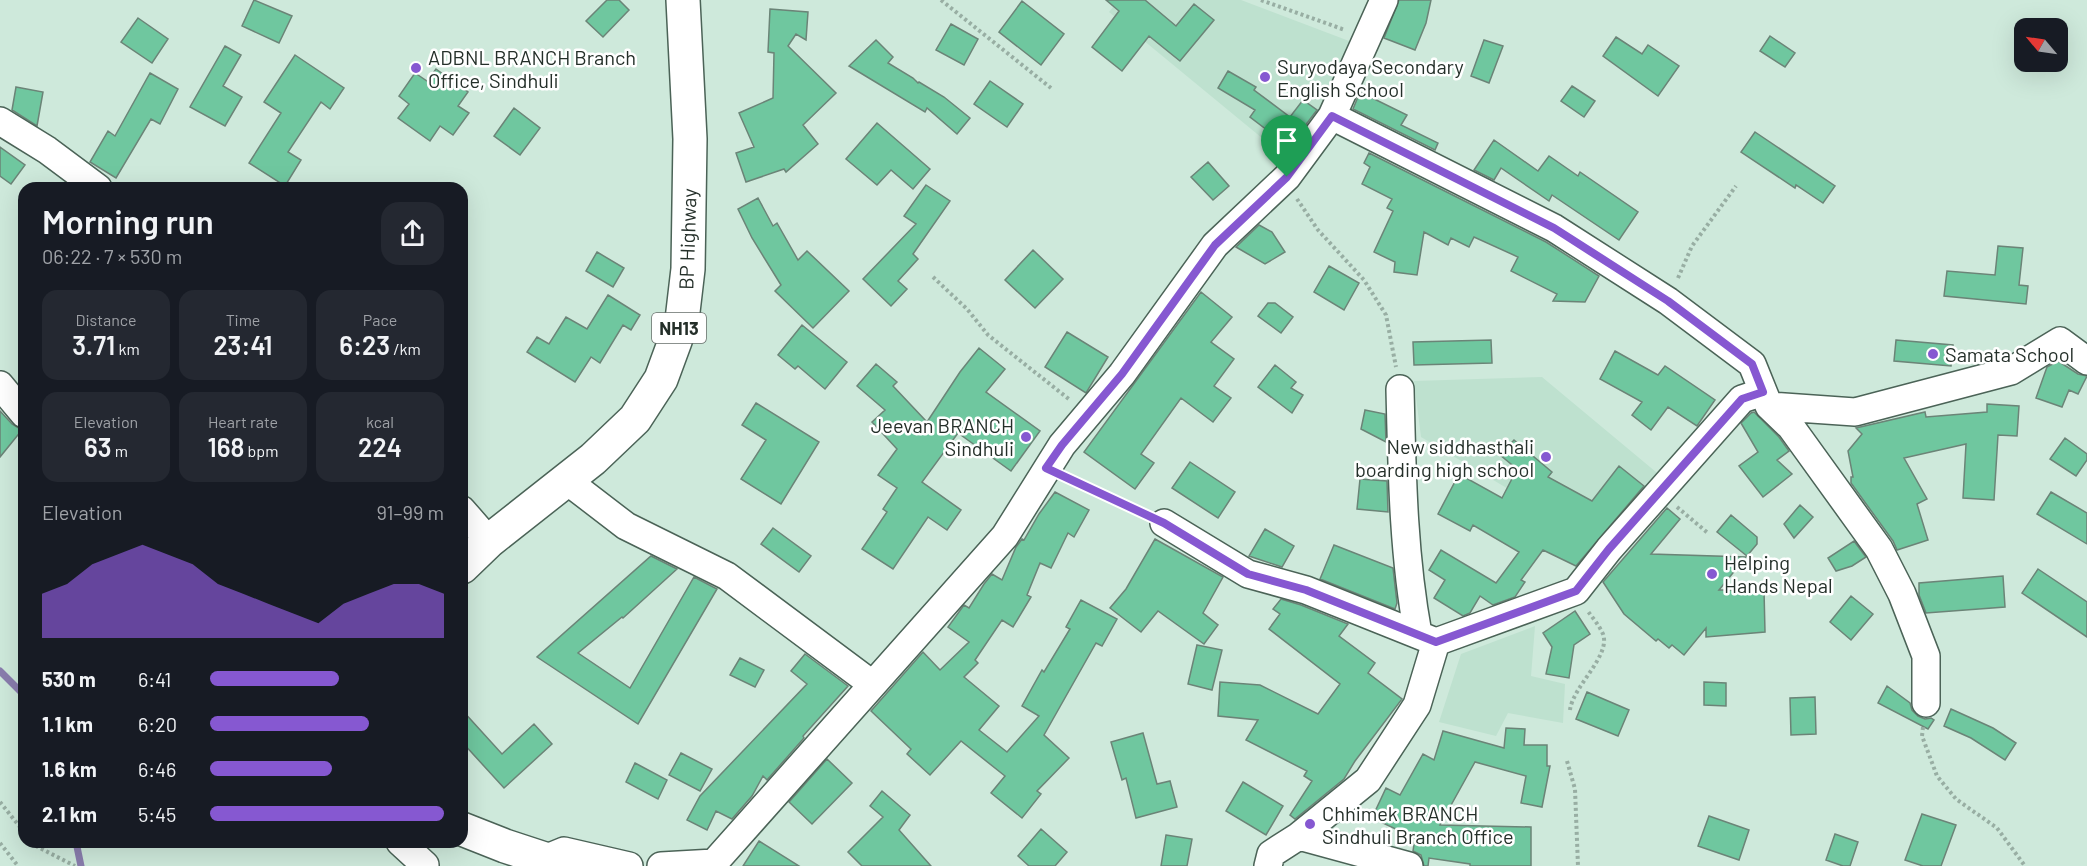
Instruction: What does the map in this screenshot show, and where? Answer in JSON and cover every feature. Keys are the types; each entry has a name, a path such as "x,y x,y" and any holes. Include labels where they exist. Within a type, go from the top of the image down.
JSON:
{"highway":[{"name":"BP Highway","path":"468,561 489,541 593,459 635,419 661,379 682,320 687,269 690,139 683,0"},
{"path":"468,831 556,862"}],"street":[{"path":"661,866 714,862 1005,536 1062,445 1122,374 1215,245 1287,177 1332,116 1384,0"},
{"path":"1332,116 1554,228 1668,301 1752,364 1766,399 1791,427 1879,549 1902,594 1926,656 1926,703"},
{"path":"0,121 47,150 90,182"},
{"path":"1164,523 1248,574 1306,590 1427,638 1576,591 1609,549 1742,399 1766,399 1855,412 2011,372 2060,341 2087,361"},
{"path":"0,385 18,407"},
{"path":"1268,866 1271,854 1299,836 1368,780 1417,705 1427,638 1410,592 1404,527 1400,389"},
{"path":"566,480 626,526 727,576 872,684"},
{"path":"468,517 489,541"},
{"path":"1299,836 1409,866"},
{"path":"407,848 425,865 423,866"},
{"path":"556,862 564,851 629,866"}],"path":[{"path":"941,0 1051,88"},
{"path":"1261,0 1367,38"},
{"path":"1287,177 1295,196 1318,230 1364,280 1386,315 1400,389"},
{"path":"1668,301 1692,246 1736,186"},
{"path":"933,277 967,309 988,335 1088,415"},
{"path":"1046,468 1164,523"},
{"path":"1659,492 1708,534"},
{"path":"1570,710 1571,701 1578,688 1604,649 1603,635 1576,591"},
{"path":"1926,703 1922,736 1937,777 1956,799 1997,828 2025,866"},
{"path":"1567,761 1575,789 1578,866"},
{"path":"0,802 18,824"},
{"path":"0,843 18,866"},
{"path":"40,848 75,866"}],"shaded area":[{"name":"Suryodaya Secondary English School","path":"1119,0 1241,0 1357,44 1327,110 1290,161 1109,12"},
{"name":"New siddhasthali boarding high school","path":"1542,377 1662,477 1604,546 1421,437 1414,381"},
{"path":"1535,626 1531,676 1565,684 1563,723 1508,713 1496,736 1439,722 1461,654"}],"building":[{"path":"254,0 292,16 279,43 242,26"},
{"path":"607,0 619,0 629,10 603,37 586,21"},
{"path":"1106,0 1145,0 1176,26 1194,4 1214,20 1180,61 1149,36 1122,71 1092,47 1119,11"},
{"path":"1399,0 1431,0 1426,23 1415,50 1384,38"},
{"path":"1022,1 1064,34 1041,65 999,32"},
{"path":"770,9 808,12 806,40 796,34 788,46 836,93 803,125 818,144 786,172 784,169 746,182 736,153 754,147 739,113 773,98 774,53 768,52"},
{"path":"138,18 168,39 152,63 121,42"},
{"path":"951,24 978,39 964,65 936,50"},
{"path":"1770,36 1795,53 1785,67 1760,51"},
{"path":"1616,37 1642,54 1648,45 1679,66 1658,96 1603,56"},
{"path":"876,40 893,57 888,63 944,97 970,118 957,134 927,108 925,112 849,66"},
{"path":"1484,40 1503,46 1489,83 1471,76"},
{"path":"225,46 241,55 223,86 242,97 225,126 190,107"},
{"path":"295,55 344,88 330,109 321,102 288,152 301,160 287,182 279,182 249,163 281,113 264,102"},
{"path":"436,69 468,92 458,106 469,113 453,135 440,126 430,141 398,118 409,104 399,96 415,73 427,81"},
{"path":"1228,71 1256,87 1254,90 1290,117 1303,100 1317,110 1289,147 1250,117 1255,110 1218,88"},
{"path":"150,73 178,89 160,124 151,119 116,178 90,162 108,131 115,136"},
{"path":"990,81 1023,104 1007,127 974,104"},
{"path":"1572,86 1595,101 1584,117 1561,101"},
{"path":"16,87 43,92 37,126 12,110"},
{"path":"1360,92 1407,115 1401,125 1438,143 1435,150 1353,109"},
{"path":"514,108 540,128 520,155 494,136"},
{"path":"877,123 930,169 913,189 891,170 877,185 846,159"},
{"path":"1755,132 1835,186 1823,203 1796,185 1795,188 1741,152"},
{"path":"1494,140 1538,171 1549,156 1578,176 1580,172 1638,212 1619,240 1552,195 1549,201 1501,168 1494,180 1474,170"},
{"path":"0,147 25,165 11,184 0,176"},
{"path":"1369,153 1546,242 1599,276 1585,302 1553,301 1557,294 1511,271 1518,257 1474,237 1469,247 1451,238 1448,245 1424,232 1417,275 1394,272 1395,262 1374,252 1393,211 1387,208 1392,199 1362,184 1370,167 1364,163"},
{"path":"1208,162 1229,186 1213,200 1191,177"},
{"path":"926,185 950,201 913,254 918,259 898,281 907,289 891,306 863,279 916,224 904,216"},
{"path":"758,198 773,226 777,223 798,260 807,251 849,291 813,328 775,291 781,285 752,238 738,209"},
{"path":"1259,225 1272,232 1285,252 1265,264 1236,247"},
{"path":"1998,246 2023,248 2019,285 2028,286 2026,304 1944,296 1947,271 1995,275"},
{"path":"1033,250 1063,279 1035,308 1005,280"},
{"path":"597,252 624,268 613,287 586,271"},
{"path":"1329,266 1359,283 1344,310 1314,292"},
{"path":"1201,292 1232,317 1211,342 1234,359 1214,386 1231,398 1213,422 1181,398 1141,454 1154,463 1135,489 1084,452"},
{"path":"608,295 640,315 631,330 623,325 600,363 591,357 575,382 527,352 537,337 549,344 566,317 587,329"},
{"path":"1268,303 1275,303 1293,317 1281,333 1258,316"},
{"path":"802,325 847,362 825,389 798,366 795,369 778,355"},
{"path":"1067,332 1108,357 1086,393 1045,367"},
{"path":"1491,340 1492,363 1414,365 1413,342"},
{"name":"Samata School","path":"1896,340 1953,345 1951,366 1894,361"},
{"path":"979,348 1005,369 986,392 1040,431 1011,471 958,433 922,482 961,510 947,530 928,517 893,569 862,549 887,512 883,509 897,488 878,475 897,449 872,422 885,410 857,386 876,364 897,382 893,386 927,422"},
{"path":"1615,351 1658,375 1665,366 1715,400 1697,426 1668,407 1651,430 1632,415 1642,402 1600,379"},
{"path":"2058,361 2078,374 2087,376 2078,394 2069,390 2062,407 2036,398 2047,367"},
{"path":"1275,365 1296,382 1291,388 1303,395 1292,413 1258,387"},
{"path":"756,403 819,442 781,504 741,479 766,440 742,425"},
{"path":"1987,404 2019,406 2017,436 1998,435 1994,500 1963,498 1966,444 1904,458 1927,499 1917,504 1928,540 1897,550 1851,483 1851,477 1853,477 1848,451 1862,434 1856,428 1925,412 1926,417 1987,412"},
{"path":"1365,410 1385,414 1386,442 1361,429"},
{"path":"0,411 18,428 18,435 0,457"},
{"path":"1754,412 1779,437 1789,451 1777,460 1792,474 1763,497 1739,466 1758,452 1741,423"},
{"path":"2065,438 2087,454 2087,460 2076,476 2050,459"},
{"path":"1514,440 1552,472 1548,477 1592,501 1619,466 1644,486 1576,566 1543,550 1521,580 1525,582 1515,597 1493,605 1480,596 1470,613 1463,616 1434,598 1445,580 1429,570 1441,550 1496,583 1519,552 1473,525 1470,531 1438,514 1459,474 1502,498 1517,469 1500,455"},
{"path":"1190,462 1235,492 1218,518 1172,488"},
{"path":"1360,479 1387,481 1388,512 1357,509"},
{"path":"1055,492 1089,510 1074,537 1068,533 1051,568 1040,563 1027,595 1031,597 1013,627 1002,620 975,660 978,663 964,677 999,706 979,730 1007,752 1039,716 1022,706 1042,670 1044,672 1070,629 1066,627 1081,600 1117,619 1102,646 1096,643 1044,735 1069,758 1037,791 1041,794 1022,818 991,793 1005,776 961,741 930,775 907,754 911,749 871,711 923,652 940,670 969,642 948,627 964,605 969,608 992,574 1002,580 1016,547 1022,539 1024,540"},
{"path":"2051,492 2087,513 2087,544 2037,514"},
{"path":"1800,505 1813,517 1794,538 1784,524"},
{"path":"1667,508 1680,519 1651,554 1746,557 1719,590 1764,590 1765,632 1706,637 1706,628 1684,655 1672,645 1669,648 1658,639 1656,641 1624,614 1603,582"},
{"path":"1731,515 1757,537 1757,544 1747,556 1717,532"},
{"path":"773,528 811,556 799,572 761,544"},
{"path":"1265,529 1294,546 1282,567 1249,556"},
{"path":"1155,539 1223,577 1203,613 1218,625 1204,644 1158,611 1141,632 1110,608 1126,589"},
{"path":"1854,541 1866,557 1852,566 1836,571 1828,558"},
{"path":"1334,545 1393,568 1397,603 1395,609 1320,579"},
{"path":"651,556 677,569 623,618 578,653 630,688 694,577 717,589 638,724 537,657"},
{"path":"2038,569 2087,602 2087,637 2022,593"},
{"path":"2003,576 2005,607 1926,613 1919,595 1919,583"},
{"path":"1851,596 1873,614 1851,640 1830,622"},
{"path":"1281,599 1348,624 1339,636 1375,663 1368,673 1402,699 1344,779 1295,819 1290,815 1312,781 1304,776 1307,771 1246,740 1258,720 1218,716 1220,682 1260,685 1318,714 1340,684 1269,629 1280,614 1273,609"},
{"path":"1575,611 1590,634 1574,645 1569,678 1546,674 1552,647 1543,633"},
{"path":"1197,645 1222,650 1212,690 1188,684"},
{"path":"805,654 848,686 767,780 763,776 752,796 732,819 716,811 707,830 687,820 700,796 807,684 791,671"},
{"path":"740,658 764,670 755,687 730,675"},
{"path":"1704,682 1726,683 1726,706 1704,705"},
{"path":"1887,686 1910,703 1912,710 1918,716 1934,720 1928,729 1878,703"},
{"path":"1587,692 1629,710 1618,736 1576,719"},
{"path":"1815,697 1816,734 1791,735 1790,698"},
{"path":"1951,709 1993,728 2016,743 2005,760 1971,738 1944,726"},
{"path":"468,717 502,754 534,724 552,744 504,788 468,749"},
{"path":"1506,728 1525,729 1524,745 1547,745 1547,766 1550,766 1542,807 1521,803 1526,776 1475,762 1440,825 1531,827 1531,866 1470,866 1470,864 1429,858 1428,866 1424,866 1421,855 1413,851 1415,838 1372,818 1386,788 1400,795 1423,754 1434,760 1443,731 1504,748"},
{"path":"1143,733 1157,784 1170,781 1177,807 1136,818 1126,778 1122,780 1111,742"},
{"path":"681,753 712,769 700,791 669,775"},
{"path":"827,759 852,783 812,824 789,802"},
{"path":"635,763 667,780 658,799 626,782"},
{"path":"1243,782 1283,806 1266,835 1226,811"},
{"path":"882,791 910,815 899,830 931,866 862,866 848,852 883,817 870,806"},
{"path":"1922,814 1956,825 1941,866 1923,866 1905,860"},
{"path":"1709,816 1749,830 1739,860 1698,846"},
{"path":"1041,829 1067,852 1055,866 1029,866 1018,856"},
{"path":"1835,834 1858,842 1850,866 1826,860"},
{"path":"1166,835 1192,839 1187,866 1161,866"},
{"path":"759,841 799,866 743,866"}],"waterway":[{"path":"0,671 18,689"},
{"path":"77,848 81,866"}],"place":[{"name":"ADBNL BRANCH Branch Office, Sindhuli","path":"416,68"},
{"name":"Suryodaya Secondary English School","path":"1265,77"},
{"name":"Samata School","path":"1933,354"},
{"name":"Jeevan BRANCH Sindhuli","path":"1026,437"},
{"name":"New siddhasthali boarding high school","path":"1546,457"},
{"name":"Helping Hands Nepal","path":"1712,574"},
{"name":"Chhimek BRANCH Sindhuli Branch Office","path":"1310,824"}],"route":[{"path":"1332,116 1554,228 1668,301 1752,364 1763,392 1742,399 1609,549 1576,591 1436,642 1306,590 1248,574 1164,523 1046,468 1062,445 1122,374 1215,245 1287,177 1332,116"}]}
